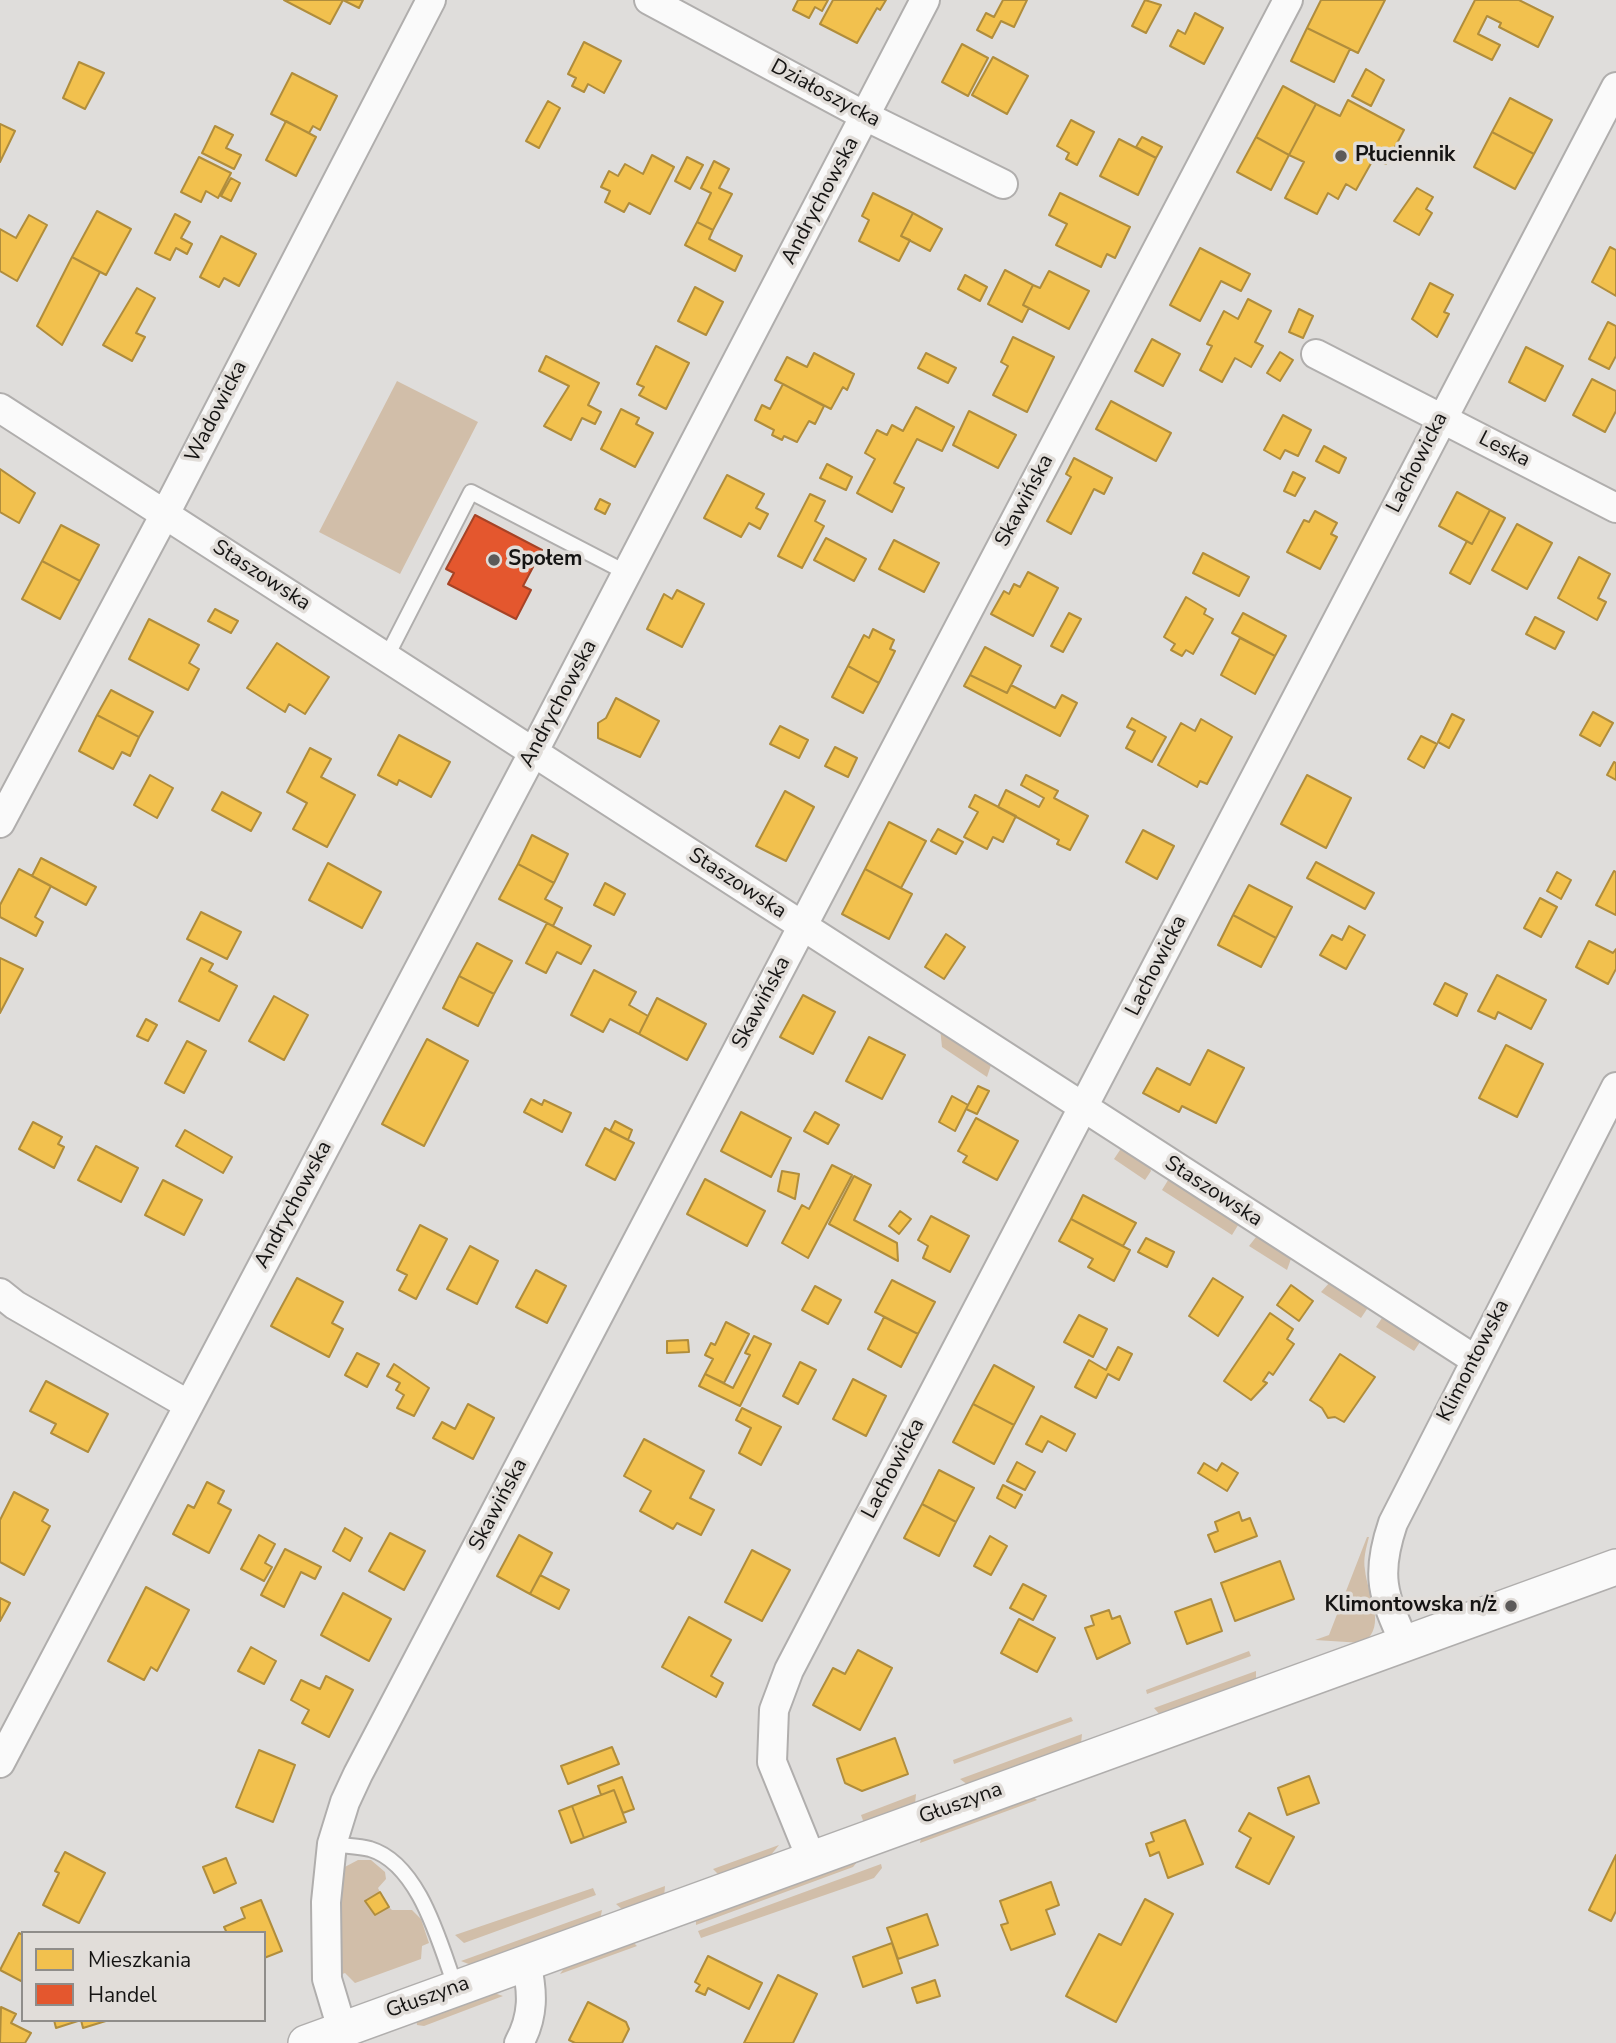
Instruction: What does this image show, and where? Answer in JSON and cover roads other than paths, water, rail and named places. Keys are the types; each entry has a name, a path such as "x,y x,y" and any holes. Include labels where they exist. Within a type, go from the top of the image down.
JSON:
{"street":[{"name":"Wadowicka","path":"0,823 165,514 431,0"},
{"name":"Działoszycka","path":"649,0 865,116 1003,184"},
{"name":"Andrychowska","path":"0,1763 533,753 925,0"},
{"name":"Skawińska","path":"342,2029 326,1970 326,1902 332,1844 345,1802 358,1774 1287,0"},
{"name":"Lachowicka","path":"811,1858 772,1762 774,1710 789,1670 1616,87"},
{"name":"Leska","path":"1316,354 1616,508"},
{"name":"Staszowska","path":"0,408 1474,1359"},
{"name":"Klimontowska","path":"1405,1644 1385,1596 1381,1571 1384,1550 1400,1503 1616,1087"},
{"path":"0,1293 15,1305 189,1405"},
{"name":"Głuszyna","path":"306,2043 1616,1567"},
{"path":"519,2043 531,2011 531,1984 526,1962"}],"lane":[{"path":"387,658 471,492 627,573"},
{"path":"332,1844 370,1849 387,1858 407,1877 426,1908 456,1988"}],"place":[{"name":"Płuciennik","path":"1341,156"},
{"name":"Społem","path":"494,560"},
{"name":"Klimontowska n/ż","path":"1511,1606"}]}
